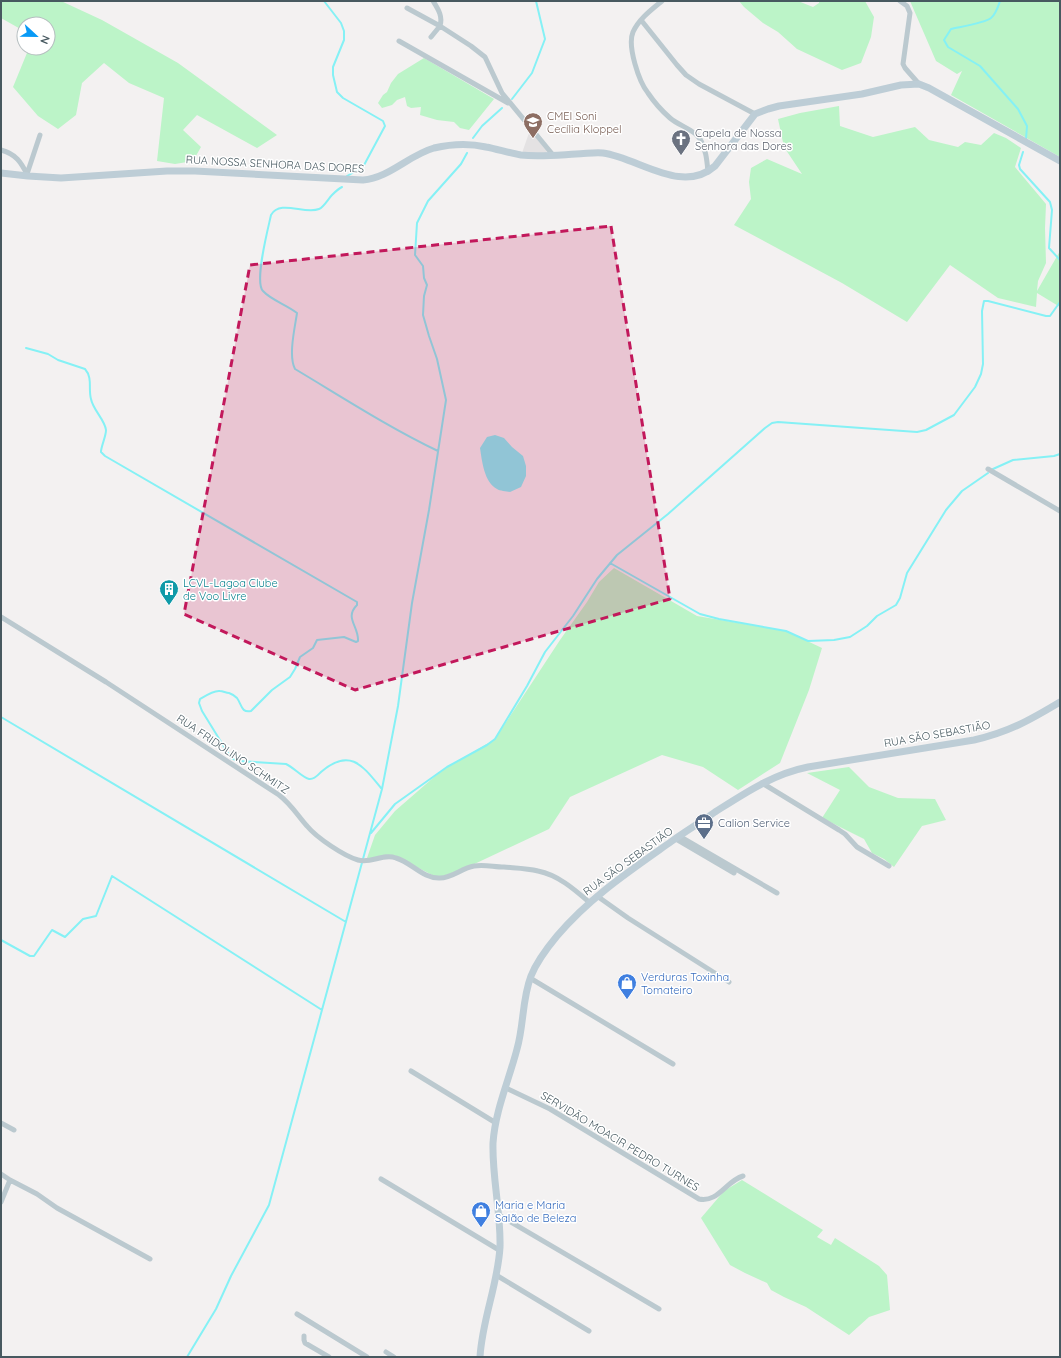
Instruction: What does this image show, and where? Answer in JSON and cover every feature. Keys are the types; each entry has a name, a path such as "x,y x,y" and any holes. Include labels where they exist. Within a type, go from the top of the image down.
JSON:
{"street":[{"path":"431,38 440,26 441,17 440,12 433,1"},
{"path":"662,1 641,20 634,32 631,42 640,80 648,94 666,114 700,138 705,154 708,172 716,166 755,114 779,106 852,96 901,84 919,84 929,88 1060,161"},
{"path":"900,1 910,9 903,64 919,84"},
{"path":"407,8 440,26 485,57 502,93 553,155"},
{"path":"641,20 677,65 690,78 755,114"},
{"path":"399,41 511,104"},
{"path":"28,175 40,135"},
{"name":"RUA NOSSA SENHORA DAS DORES","path":"1,174 70,177 181,171 363,180 380,176 419,153 451,145 473,145 520,155 601,153 676,176 697,176 708,172"},
{"path":"1,150 16,157 28,175"},
{"path":"988,469 1060,510"},
{"name":"RUA FRIDOLINO SCHMITZ","path":"1,617 106,682 282,798 316,835 357,860 364,862 387,856 394,857 401,859 426,874 438,878 446,877 468,867 478,865 536,870 565,882 589,902"},
{"name":"RUA SÃO SEBASTIÃO","path":"480,1357 483,1331 496,1275 499,1250 499,1215 493,1142 496,1123 520,1037 530,978 538,961 549,945 589,902 630,870 677,837 762,783 789,771 808,767 974,740 996,735 1019,726 1060,702"},
{"path":"762,783 839,830 845,834 857,847 889,866"},
{"path":"677,837 734,873"},
{"path":"677,837 778,893"},
{"path":"597,896 628,918 729,982"},
{"path":"530,978 673,1064"},
{"path":"411,1071 496,1123"},
{"name":"SERVIDÃO MOACIR PEDRO TURNES","path":"506,1088 550,1109 699,1199 706,1200 713,1198 731,1182 743,1176"},
{"path":"1,1123 14,1130"},
{"path":"1,1174 37,1194 57,1208 150,1259"},
{"path":"381,1179 499,1250"},
{"path":"1,1202 10,1180"},
{"path":"499,1215 659,1309"},
{"path":"496,1275 589,1331"},
{"path":"297,1314 367,1357"},
{"path":"304,1336 305,1343 329,1357"},
{"path":"386,1352 394,1357"}],"highlighted area":[{"path":"611,226 670,599 355,690 184,614 250,265"}],"shaded area":[{"name":"CMEI Soni Cecília Kloppel","path":"530,130 547,151 546,153 522,153"}],"green space":[{"path":"1,1 61,1 102,20 178,63 277,135 257,148 197,115 183,130 201,147 193,161 175,164 157,161 164,98 129,83 104,63 82,83 76,115 58,129 38,116 13,87 26,56 56,56 56,16 16,16 16,26 1,18"},
{"path":"739,1 798,1 813,7 819,3 819,1 865,1 874,17 871,37 861,63 842,70 797,49 778,32 763,23"},
{"path":"910,1 1060,1 1060,157 951,95 962,71 957,74 936,61"},
{"path":"424,58 494,99 469,130 460,128 454,122 437,120 420,115 421,107 411,108 407,106 405,97 397,100 392,105 382,108 378,103 398,74"},
{"path":"839,106 840,126 873,137 915,127 929,140 958,147 965,142 981,145 994,133 1006,138 1021,148 1015,167 1046,204 1046,263 1038,281 1037,291 1060,251 1060,307 1037,293 1036,307 998,298 950,265 907,322 842,283 734,225 751,199 749,182 751,168 767,159 802,174 784,147 778,119 800,113"},
{"path":"614,568 697,616 786,631 822,648 809,690 780,763 738,790 703,767 662,755 570,797 549,829 468,867 438,878 401,859 367,858 375,835 395,811 441,771 495,739 599,582"},
{"path":"849,767 869,787 898,798 935,799 946,820 922,826 894,867 884,859 872,853 864,839 822,818 840,790 807,773"},
{"path":"742,1180 823,1230 817,1237 831,1245 835,1238 879,1266 887,1275 890,1310 869,1317 849,1335 806,1307 771,1290 767,1283 730,1265 701,1218 724,1191"}],"water":[{"path":"495,435 504,438 523,456 526,466 526,476 521,487 510,492 498,490 493,486 484,471 480,448 487,437"}],"waterway":[{"path":"324,1 341,23 344,31 344,40 333,67 333,75 337,92 343,98 383,121 385,126 363,167 347,176"},
{"path":"512,99 532,73 545,39 536,1"},
{"path":"1000,1 996,12 991,18 978,23 951,29 944,40 948,47 980,66 1018,109 1027,126 1026,139"},
{"path":"473,138 482,126 502,108"},
{"path":"1023,152 1019,165 1020,169 1050,202 1052,210 1049,248 1060,260"},
{"path":"187,1357 216,1309 231,1276 269,1205 382,789 398,706 412,603 429,510 446,400 437,359 423,315 424,296 427,285 424,278 423,266 415,255 417,223 428,201 461,164 467,153"},
{"path":"342,187 330,197 323,207 319,209 307,210 280,208 275,210 271,215 262,255 260,277 261,286 266,294 297,313 292,349 295,369 383,422 438,451"},
{"path":"371,833 395,804 447,767 495,739 527,686 545,652 573,616 597,579 617,555 668,514 765,428 772,423 778,422 917,432 926,430 954,415 975,387 981,374 983,364 982,311 984,301 1046,316 1050,316 1060,302"},
{"path":"26,348 48,354 58,360 85,369 90,380 90,395 92,403 104,422 106,430 101,451 105,456 357,602 357,605 353,610 352,618 358,636 358,641 356,642 344,637 317,640 313,648 300,657 290,677 272,690 251,711 243,710 237,698 229,693 221,691 215,691 207,695 200,699 199,703 202,711 231,758 238,761 286,764 304,777 311,779 316,777 331,765 340,761 348,760 355,762 362,767 381,788"},
{"path":"993,469 1013,460 1054,456 1060,454"},
{"path":"610,563 700,614 719,619 786,631 808,641 834,640 850,637 867,626 877,616 896,605 900,598 907,573 946,510 962,491 988,473"},
{"path":"1,717 346,922"},
{"path":"1,940 30,956 34,956 52,930 65,937 83,919 96,916 112,876 322,1010"}],"place":[{"name":"CMEI Soni Cecília Kloppel","path":"533,139"},
{"name":"Capela de Nossa Senhora das Dores","path":"681,156"},
{"name":"LCVL-Lagoa Clube de Voo Livre","path":"169,606"},
{"name":"Calion Service","path":"704,840"},
{"name":"Verduras Toxinha Tomateiro","path":"627,1000"},
{"name":"Maria e Maria Salão de Beleza","path":"481,1228"}]}
